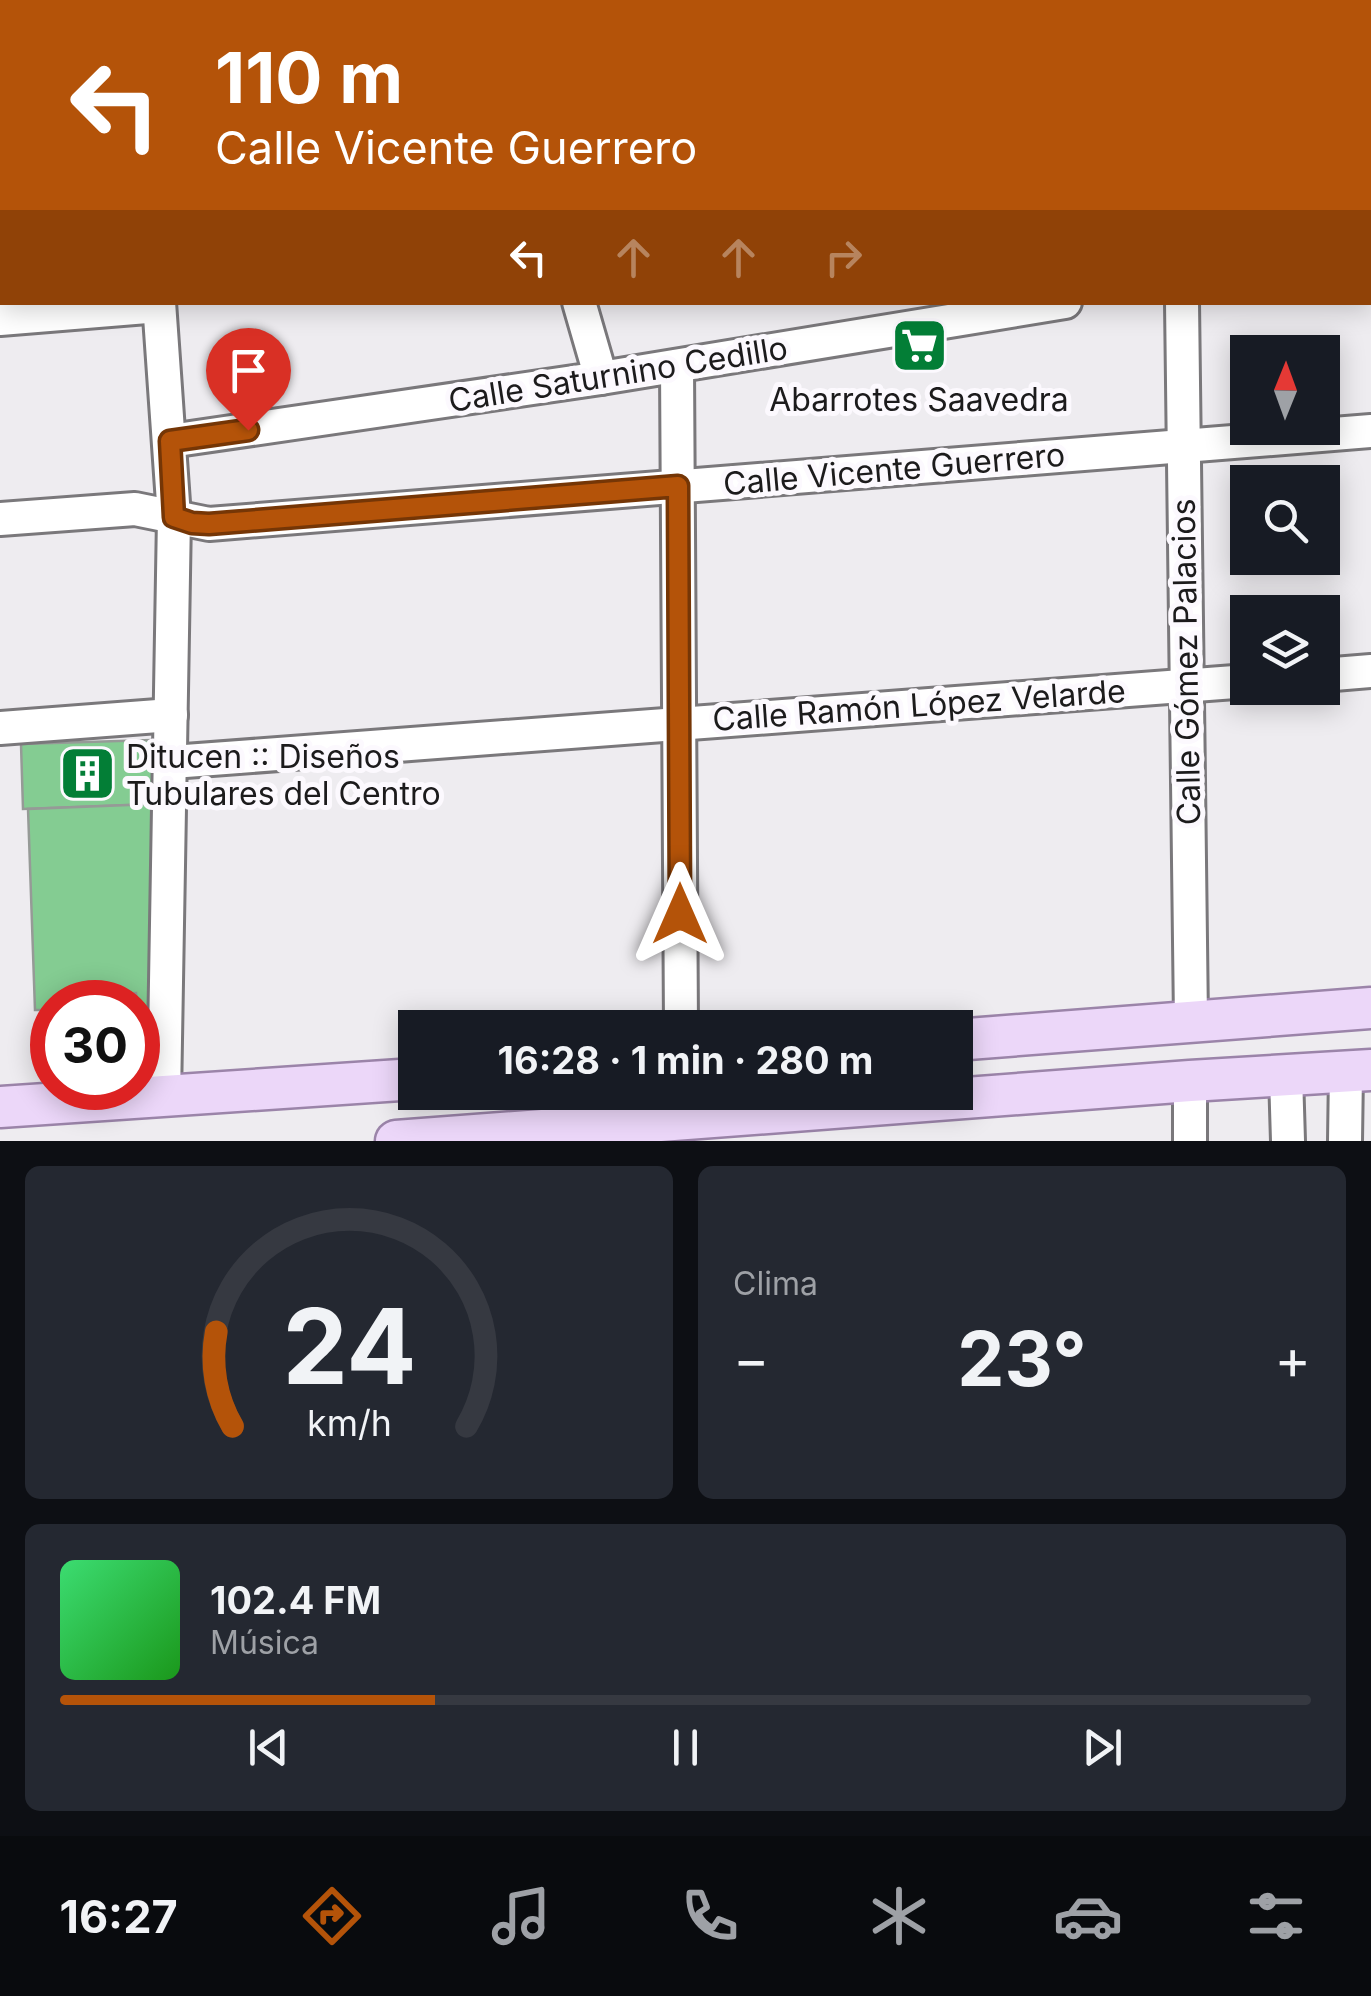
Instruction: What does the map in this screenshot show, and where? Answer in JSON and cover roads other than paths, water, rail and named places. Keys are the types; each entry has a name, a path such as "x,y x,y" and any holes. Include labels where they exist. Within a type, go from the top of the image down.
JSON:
{"main road":[{"path":"973,1039 1371,1008"},
{"path":"396,1141 676,1130 1190,1081 1358,1071"},
{"path":"0,1107 398,1080"}],"street":[{"path":"0,319 148,305"},
{"path":"159,305 174,517 164,1098"},
{"path":"580,305 601,378"},
{"name":"Calle Saturnino Cedillo","path":"170,441 601,378 1047,305"},
{"name":"Calle Gómez Palacios","path":"1182,305 1191,1022"},
{"path":"677,366 681,1010"},
{"name":"Calle Vicente Guerrero","path":"0,519 135,509 209,524 1371,431"},
{"path":"1340,674 1371,671"},
{"name":"Calle Ramón López Velarde","path":"172,762 1230,681"},
{"path":"0,728 172,716"},
{"path":"1346,1141 1358,1071"},
{"path":"1286,1075 1288,1141"},
{"path":"1190,1081 1190,1141"}],"place":[{"name":"Abarrotes Saavedra","path":"919,345"},
{"name":"Ditucen :: Diseños Tubulares del Centro","path":"87,774"}]}
